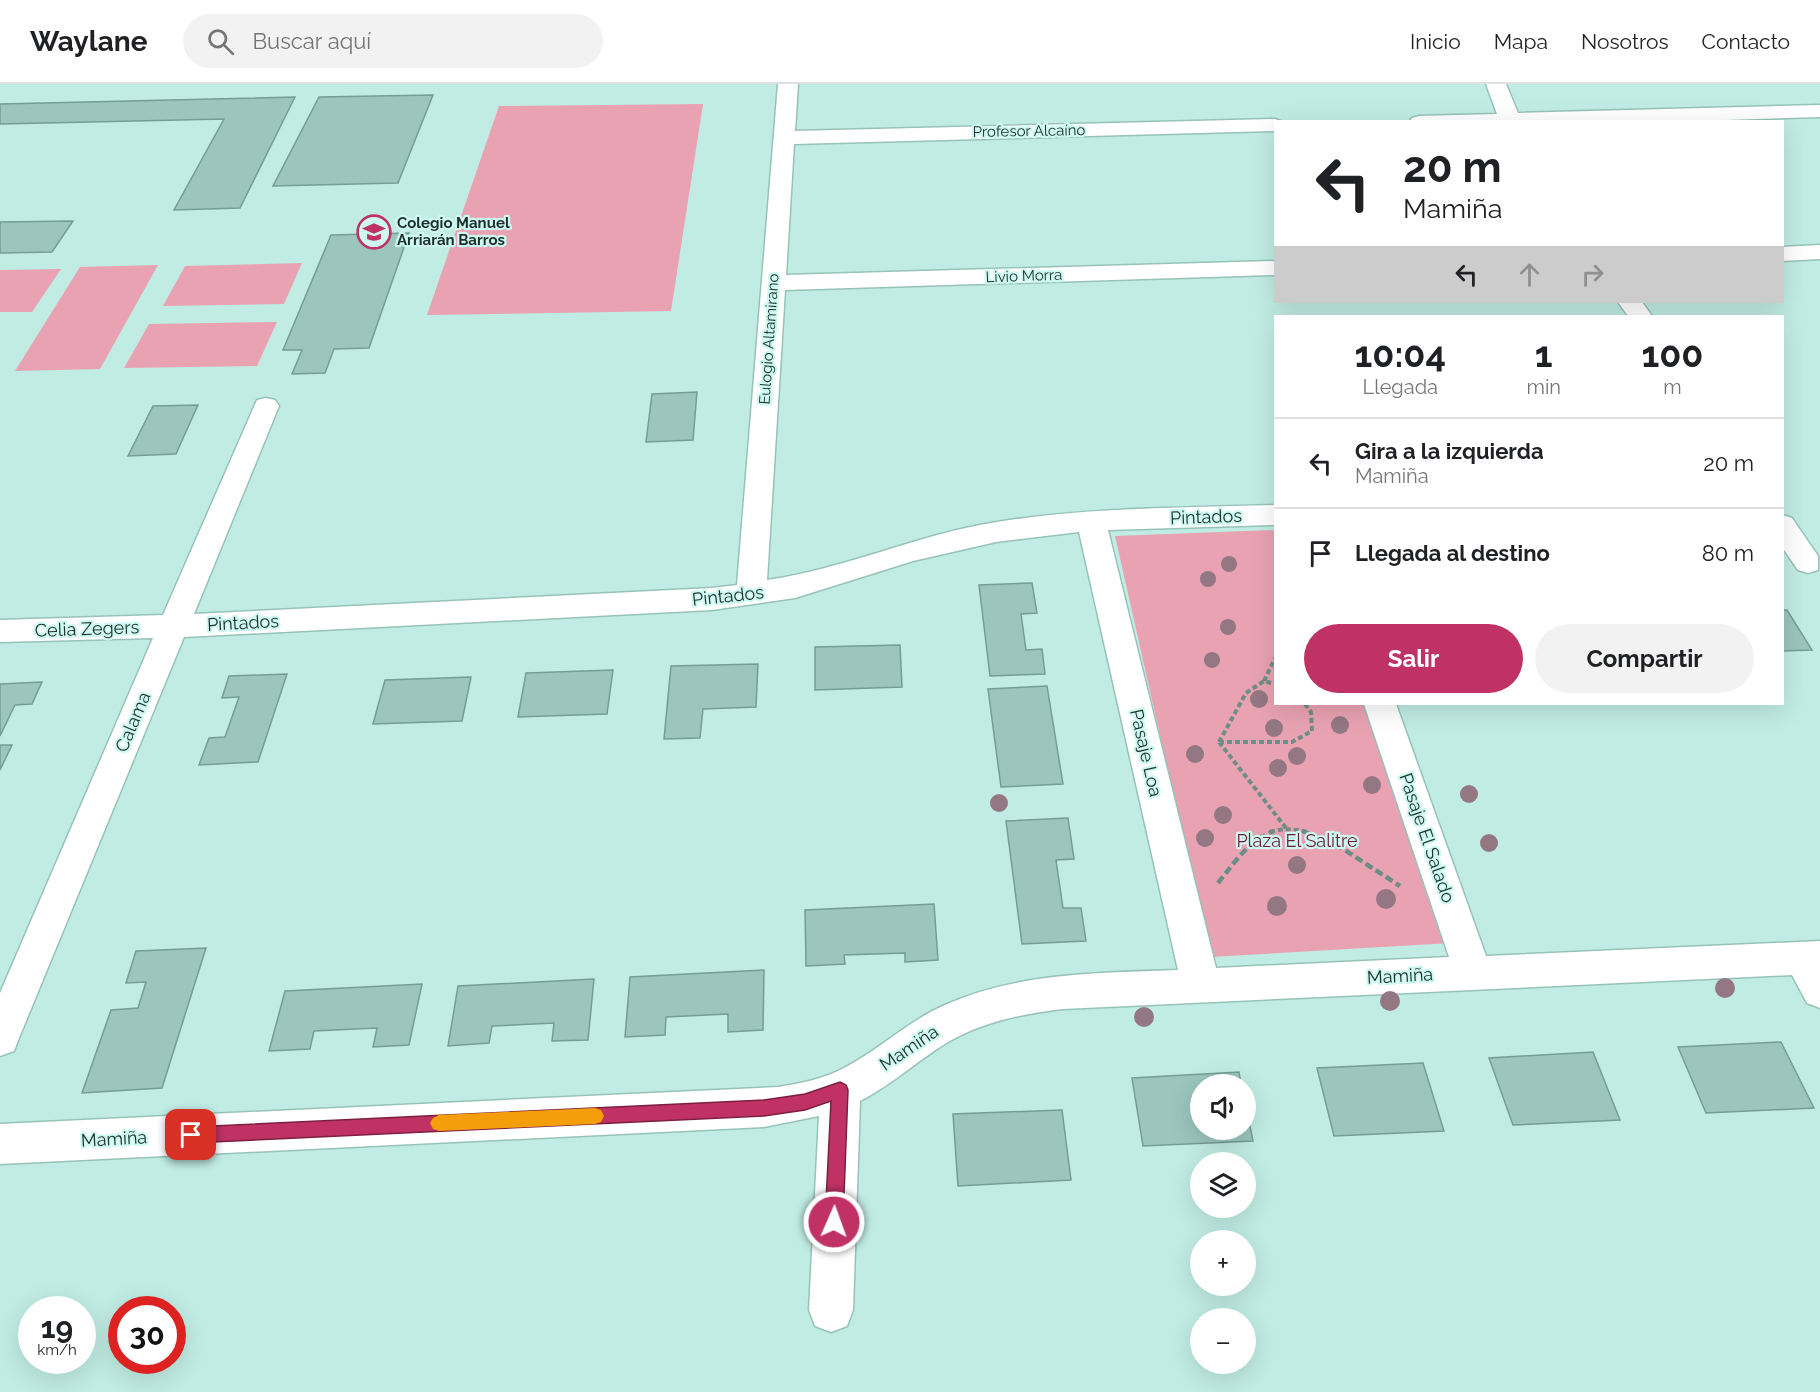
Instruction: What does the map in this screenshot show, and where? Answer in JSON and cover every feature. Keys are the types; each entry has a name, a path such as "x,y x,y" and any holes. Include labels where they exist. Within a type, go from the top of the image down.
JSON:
{"street":[{"name":"Eulogio Altamirano","path":"751,595 788,84"},
{"path":"1497,84 1510,120 1820,111"},
{"name":"Profesor Alcaíno","path":"784,138 1274,125"},
{"path":"1784,254 1820,252"},
{"name":"Livio Morra","path":"773,284 1274,268"},
{"path":"1630,303 1639,315"},
{"name":"Calama","path":"0,1038 266,406"},
{"name":"Pintados","path":"174,626 702,600 751,595 837,576 953,541 996,532 1091,521 1274,515"},
{"name":"Pasaje Loa","path":"1091,521 1201,986"},
{"path":"1784,529 1803,563"},
{"name":"Celia Zegers","path":"0,631 174,626"},
{"name":"Pasaje El Salado","path":"1380,705 1473,973"},
{"name":"Mamiña","path":"0,1144 764,1108 805,1102 840,1090 871,1074 928,1032 987,1006 1024,996 1063,992 1473,973 1814,968"},
{"path":"831,1310 840,1090"}],"path":[{"path":"1219,742 1246,693 1264,681 1274,660"},
{"path":"1264,681 1274,684"},
{"path":"1219,742 1292,742 1312,731 1311,711 1306,705"},
{"path":"1219,742 1286,828"},
{"path":"1187,924 1241,853 1262,835 1286,828 1329,838 1367,865 1455,920"}],"green space":[{"path":"703,104 671,311 427,315 499,106"},
{"path":"302,263 284,304 163,306 185,266"},
{"path":"158,265 100,369 15,371 80,267"},
{"path":"61,269 32,312 0,312 0,270"},
{"path":"277,322 257,366 124,368 149,324"},
{"name":"Plaza El Salitre","path":"1274,530 1274,705 1365,705 1451,943 1210,957 1115,536"}],"building":[{"path":"433,95 398,183 273,186 319,97"},
{"path":"295,97 240,208 174,210 224,119 0,124 0,104"},
{"path":"73,221 52,252 0,253 0,222"},
{"path":"409,233 369,348 334,349 325,373 292,374 302,350 283,350 331,235"},
{"path":"697,392 693,440 646,442 652,394"},
{"path":"198,405 176,454 128,456 153,406"},
{"path":"1032,583 1037,613 1021,614 1026,650 1042,649 1045,674 990,676 979,585"},
{"path":"1784,610 1787,610 1812,650 1784,651"},
{"path":"900,645 902,687 815,690 815,647"},
{"path":"758,664 756,707 703,709 700,738 664,739 671,666"},
{"path":"613,670 607,714 518,717 526,673"},
{"path":"287,674 258,762 199,765 209,738 225,737 239,697 222,698 229,676"},
{"path":"471,677 462,721 373,724 385,680"},
{"path":"42,682 32,704 15,705 0,736 0,684"},
{"path":"1047,686 1063,784 1001,787 988,689"},
{"path":"0,745 12,745 0,770"},
{"path":"1068,818 1074,859 1056,860 1063,908 1081,908 1086,941 1022,944 1006,821"},
{"path":"934,904 938,960 905,962 905,953 844,955 845,964 806,966 805,910"},
{"path":"206,948 162,1088 82,1093 111,1010 138,1008 146,982 126,983 136,951"},
{"path":"764,970 763,1030 728,1032 728,1014 666,1017 665,1035 625,1037 630,977"},
{"path":"594,979 588,1040 552,1041 554,1023 492,1026 489,1043 448,1046 458,986"},
{"path":"422,984 409,1045 373,1047 377,1028 314,1031 310,1049 269,1051 285,991"},
{"path":"1781,1042 1814,1108 1706,1113 1678,1047"},
{"path":"1593,1052 1620,1120 1513,1125 1489,1058"},
{"path":"1423,1063 1444,1131 1334,1136 1317,1068"},
{"path":"1239,1072 1239,1074 1203,1074"},
{"path":"1190,1075 1190,1140 1253,1141 1143,1146 1132,1078"},
{"path":"1062,1110 1071,1180 958,1186 953,1114"}],"slow traffic":[{"path":"439,1123 595,1116"}],"place":[{"name":"Colegio Manuel Arriarán Barros","path":"374,232"}],"route":[{"path":"191,1135 764,1108 805,1102 840,1090 834,1222"}]}
